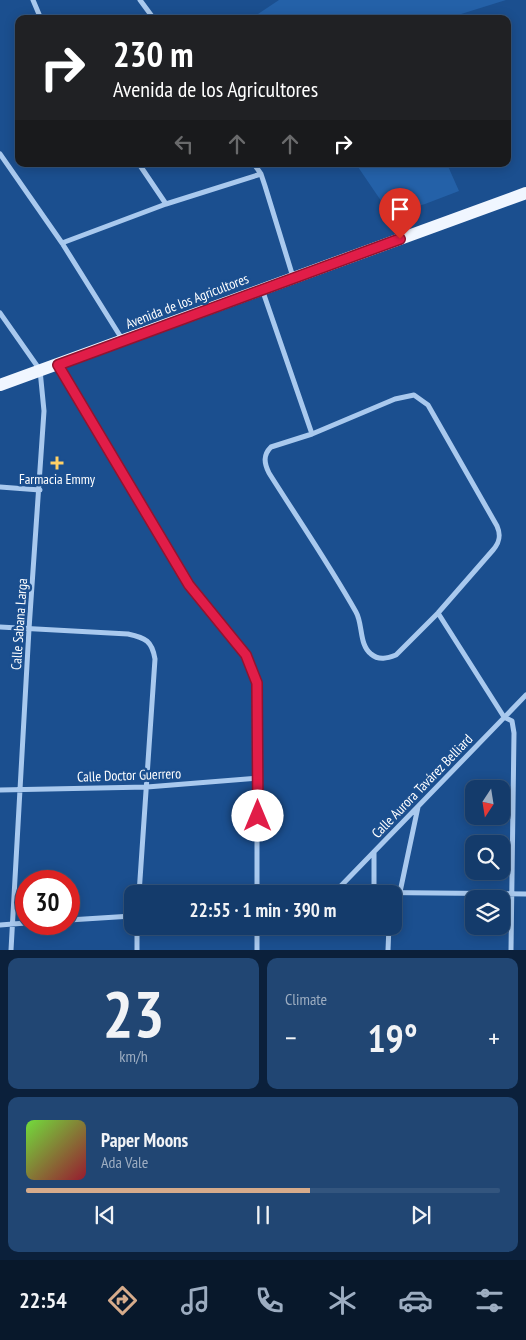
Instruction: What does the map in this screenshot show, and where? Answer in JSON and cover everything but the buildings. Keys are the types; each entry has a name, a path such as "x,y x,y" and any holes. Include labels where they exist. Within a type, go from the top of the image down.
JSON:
{"main road":[{"name":"Avenida de los Agricultores","path":"0,385 526,193"}],"street":[{"path":"33,0 39,15"},
{"path":"140,0 151,15"},
{"path":"0,154 62,243 123,341"},
{"path":"141,167 166,204"},
{"path":"256,167 261,174 293,277"},
{"path":"62,243 166,204 261,174"},
{"path":"262,289 312,434"},
{"name":"Calle Sabana Larga","path":"0,313 40,370 44,411 29,629 11,950"},
{"path":"58,365 189,585 246,655 257,683 257,885"},
{"path":"414,395 428,405 500,532 498,545 438,613 396,655 388,658 379,658 371,654 365,646 358,614 265,466 266,452 271,447 312,434 394,398 414,395"},
{"path":"0,487 40,490"},
{"path":"438,613 504,716 512,721 514,734 511,950"},
{"path":"0,627 128,634 148,641 153,649 155,659 140,885"},
{"name":"Calle Aurora Tavárez Belliard","path":"342,885 526,695"},
{"name":"Calle Doctor Guerrero","path":"0,790 147,787 258,778"},
{"path":"401,885 418,807"},
{"path":"374,852 374,885"},
{"path":"402,892 526,894"},
{"path":"80,919 124,917"},
{"path":"0,925 13,924"},
{"path":"136,950 137,935"},
{"path":"256,950 257,935"},
{"path":"388,935 388,950"}],"shaded area":[{"path":"279,0 506,0 458,15 256,15"},
{"path":"358,167 448,167 459,191 425,204 390,214"}],"place":[{"name":"Farmacia Emmy","path":"57,463"}],"route":[{"path":"258,816 257,683 246,655 189,585 58,365 400,239"}]}
